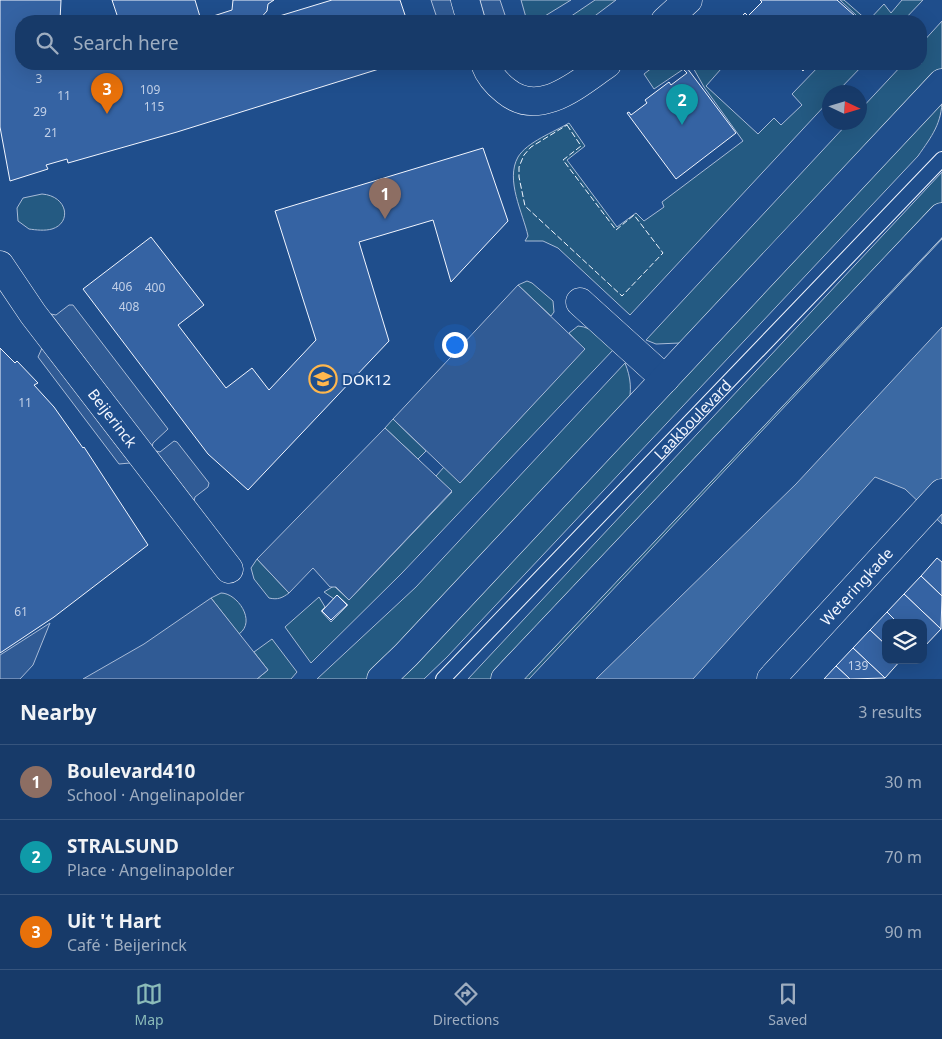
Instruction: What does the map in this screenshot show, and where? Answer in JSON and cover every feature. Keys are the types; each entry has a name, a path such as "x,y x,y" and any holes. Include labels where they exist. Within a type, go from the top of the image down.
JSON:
{"main road":[{"path":"465,0 470,15"},
{"path":"672,15 688,0"},
{"path":"489,70 498,84 511,95 525,100 537,101 564,94 598,70"},
{"path":"381,679 406,655 942,83"},
{"path":"505,679 942,217"},
{"name":"Beijerinck","path":"0,265 8,293 33,314 229,569"},
{"path":"580,302 665,379"},
{"name":"Weteringkade","path":"771,679 942,494"}],"lane":[{"name":"Laakboulevard","path":"443,679 942,158"}],"shaded area":[{"path":"431,0 451,0 456,15 436,15"},
{"path":"480,0 500,0 505,15 484,15"},
{"path":"521,0 571,0 547,15 525,15"},
{"path":"595,0 616,0 596,15 573,15"},
{"path":"840,0 844,0 861,15 856,15"},
{"path":"902,0 923,0 909,15 874,15 884,4 891,13"},
{"path":"942,21 942,73 680,343 656,344 646,340 841,130 867,130 867,103 897,70 927,70 927,37"},
{"path":"649,70 682,70 654,89 644,74"},
{"path":"694,70 720,70 706,86 758,134 774,118 781,125 802,105 792,94 815,70 858,70 844,85 822,85 822,109 630,315 558,248 543,241 525,241 528,236 514,186 514,166 518,157 528,147 569,123 585,146 567,160 617,227 636,213 644,221 664,207 662,202 743,141 704,87"},
{"path":"942,99 942,108 938,122 932,136 918,156 447,657 424,679 395,679"},
{"path":"942,172 942,203 917,230 495,679 468,679"},
{"path":"42,194 57,199 62,204 64,210 63,221 52,229 29,229 18,221 17,208 23,198"},
{"path":"942,229 942,239 529,679 520,679"},
{"path":"527,281 553,301 554,312 551,316 518,285"},
{"path":"518,285 585,349 460,483 393,419"},
{"path":"69,305 73,305 168,429 153,443 152,447 51,314 56,315"},
{"path":"578,326 593,331 613,350 402,573 311,663 285,627 319,597 325,607 321,611 331,622 348,605 337,595 334,599 324,592 334,586 349,600 452,492 436,476 444,467 461,482 584,349 569,333"},
{"path":"942,327 942,524 905,489 875,477 693,679 596,679 796,484"},
{"path":"42,348 130,463 119,464 38,357"},
{"path":"625,363 630,384 628,406 369,679 317,679 416,587"},
{"path":"393,419 426,451 418,459 385,428"},
{"path":"385,428 452,491 349,600 336,587 330,587 313,568 289,593 257,559"},
{"path":"174,441 177,442 209,483 208,487 195,497 194,501 156,451 160,452"},
{"path":"257,559 289,593 280,598 269,598 254,579 251,568"},
{"path":"221,593 233,598 243,609 246,622 244,629 239,634 211,598"},
{"path":"211,598 268,670 257,679 83,679 144,644"},
{"path":"50,623 33,665 20,679 0,679 0,655"},
{"path":"272,639 297,672 291,679 257,679 268,670 254,652"}],"building":[{"path":"0,0 61,0 60,15 15,15 15,70 376,70 177,132 68,163 67,159 46,165 48,169 10,181 0,127"},
{"path":"112,0 195,0 200,15 117,15"},
{"path":"233,0 274,0 268,4 267,11 263,15 216,15 232,10"},
{"path":"332,0 400,0 405,15 283,15"},
{"path":"760,0 837,0 854,15 749,15 762,2"},
{"path":"684,70 689,70 736,133 676,179 627,113 629,112 631,115 647,103 645,100 669,82 671,85 687,73"},
{"path":"483,148 508,221 451,282 433,220 359,242 389,341 248,490 208,454 83,289 151,237 204,305 178,325 226,388 252,368 269,390 316,340 275,211"},
{"path":"0,348 15,363 17,361 38,383 34,385 54,407 84,447 148,545 54,617 0,653"},
{"path":"937,558 942,562 942,596 921,576"},
{"path":"921,576 942,596 941,629 904,594"},
{"path":"904,594 941,629 927,644 927,619 894,619 887,612"},
{"path":"337,595 347,605 331,620 322,611"},
{"path":"887,612 894,619 882,619 882,641 870,630"},
{"path":"870,630 882,641 882,664 897,664 885,678 853,648"},
{"path":"853,648 885,678 850,679 836,666"},
{"path":"836,666 850,679 824,679"}],"fence":[{"path":"567,125 581,146 563,160 616,230 634,215 663,253 622,296 525,206 519,177 519,167 524,155 531,147 567,125"}],"place":[{"name":"Uit 't Hart","path":"107,114"},
{"name":"STRALSUND","path":"682,125"},
{"name":"Boulevard410","path":"385,219"},
{"name":"DOK12","path":"323,379"}]}
